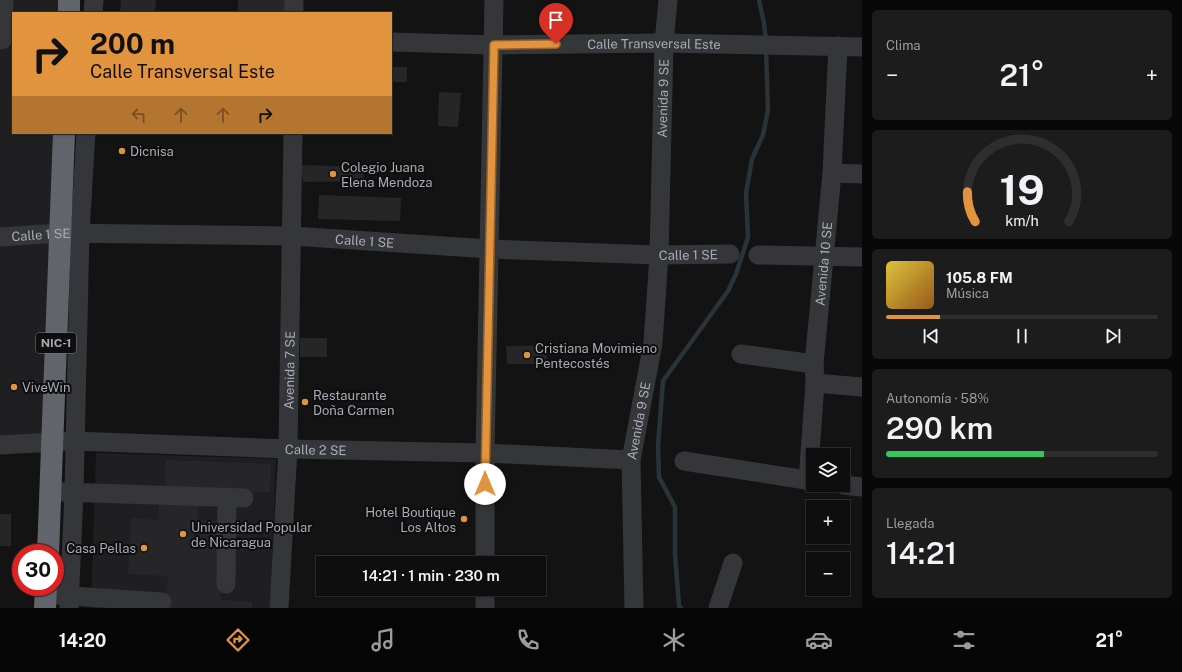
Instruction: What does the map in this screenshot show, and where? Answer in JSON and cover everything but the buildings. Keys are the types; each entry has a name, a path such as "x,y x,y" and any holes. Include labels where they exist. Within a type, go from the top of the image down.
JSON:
{"highway":[{"path":"69,12 70,0"},
{"name":"NIC-1","path":"48,544 53,442 70,233 64,134"}],"street":[{"path":"4,0 5,40"},
{"path":"93,12 94,0"},
{"path":"294,0 294,12"},
{"path":"485,556 484,453 490,249 494,0"},
{"name":"Avenida 9 SE","path":"634,608 631,460 653,343 659,255 664,43 668,0"},
{"name":"Calle Transversal Este","path":"392,42 494,45 664,43 838,46"},
{"path":"838,46 862,47"},
{"name":"Avenida 10 SE","path":"812,448 815,384 814,364 832,173 838,46"},
{"path":"69,602 75,441 70,233 86,134"},
{"name":"Avenida 7 SE","path":"279,608 288,448 292,236 292,134"},
{"path":"832,173 862,174"},
{"name":"Calle 1 SE","path":"0,237 70,233 292,236 490,249 659,255 730,254"},
{"path":"758,255 862,258"},
{"path":"741,354 814,364"},
{"path":"815,384 862,387"},
{"name":"Calle 2 SE","path":"0,445 75,441 484,453 631,460"},
{"path":"684,461 806,480"},
{"path":"850,486 862,487"},
{"path":"51,492 236,498 226,584"},
{"path":"718,608 733,563"},
{"path":"485,596 485,608"},
{"path":"45,597 69,602 162,602"}],"shaded area":[{"path":"0,0 71,0 70,12 12,12 12,134 65,134 53,442 0,446"},
{"name":"Universidad Popular de Nicaragua","path":"96,453 276,459 270,608 91,608"}],"waterway":[{"path":"759,0 766,42"},
{"path":"681,608 679,606 675,554 675,507 659,477 658,446 663,381 728,291 736,274 748,237 746,193 752,159 763,135 768,110 766,49"}],"place":[{"name":"Dicnisa","path":"122,151"},
{"name":"Colegio Juana Elena Mendoza","path":"333,174"},
{"name":"Cristiana Movimieno Pentecostés","path":"527,355"},
{"name":"ViveWin","path":"14,387"},
{"name":"Restaurante Doña Carmen","path":"305,402"},
{"name":"Hotel Boutique Los Altos","path":"464,519"},
{"name":"Universidad Popular de Nicaragua","path":"183,534"},
{"name":"Casa Pellas","path":"144,548"}],"route":[{"path":"485,484 484,453 494,45 556,44"}]}
